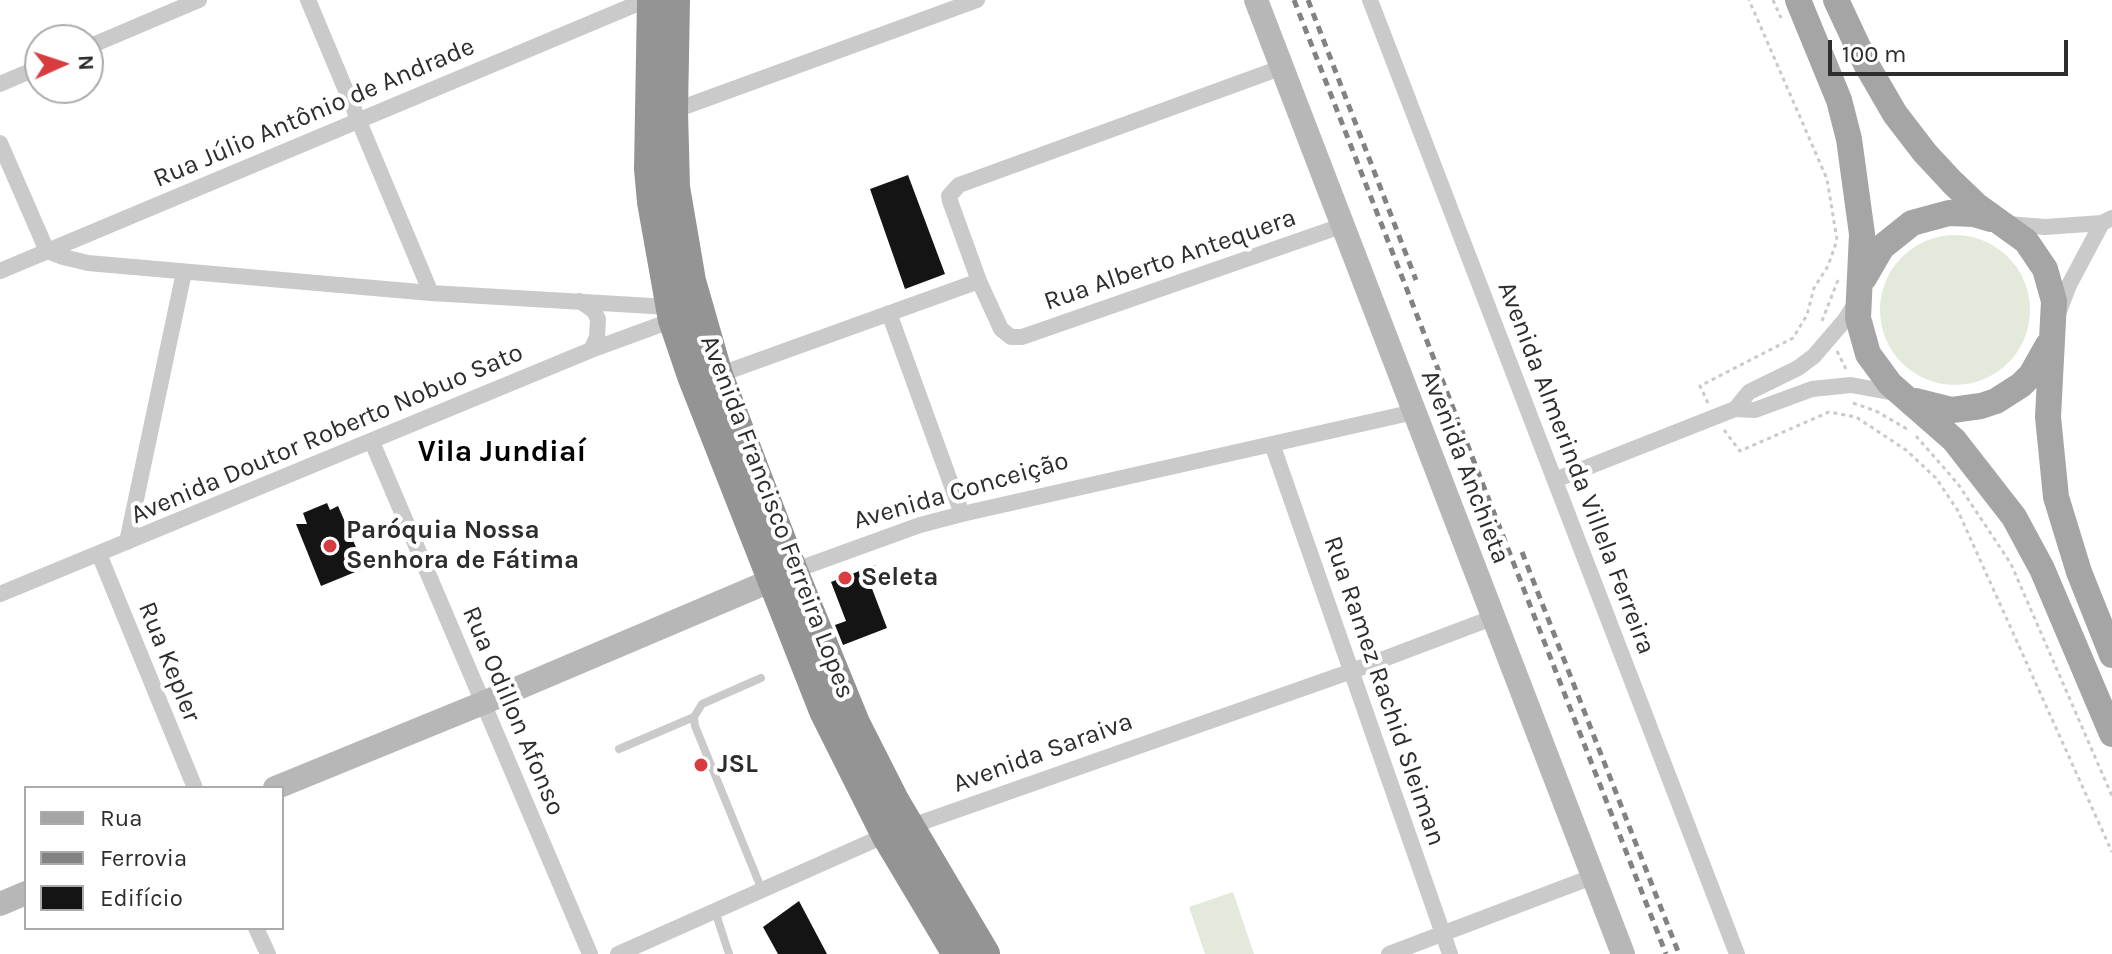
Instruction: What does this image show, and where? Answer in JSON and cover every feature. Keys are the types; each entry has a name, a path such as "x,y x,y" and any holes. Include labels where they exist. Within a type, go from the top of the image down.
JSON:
{"highway":[{"name":"Avenida Francisco Ferreira Lopes","path":"649,0 649,169 671,314 692,376 782,576 855,723 898,831 957,954"},
{"name":"Avenida Francisco Ferreira Lopes","path":"675,0 673,111 675,187 681,231 691,281 718,375 782,576"},
{"path":"671,314 686,315 718,375"},
{"name":"Avenida Francisco Ferreira Lopes","path":"898,831 985,954"}],"main road":[{"name":"Avenida Anchieta","path":"1256,0 1623,954"},
{"path":"1798,0 1839,100 1849,139 1862,234 1853,289 1868,354 1878,370 1954,440 2021,529 2054,596 2112,734"},
{"path":"1836,0 1866,64 1895,114 1925,153 1952,182 1998,222 2026,241 2045,269 2054,301 2049,438 2056,497 2079,572 2112,655"},
{"path":"1853,289 1882,247 1912,223 1936,215 1961,213 1998,222"},
{"path":"1906,396 1923,404 1952,410 1996,401 2031,375 2051,335"},
{"name":"Avenida Conceição","path":"280,786 782,576"},
{"path":"0,904 24,894"}],"street":[{"path":"104,40 199,0"},
{"path":"308,0 431,293"},
{"name":"Rua Júlio Antônio de Andrade","path":"0,271 359,118 649,0"},
{"path":"673,111 977,0"},
{"name":"Avenida Almerinda Villela Ferreira","path":"1370,0 1737,954"},
{"path":"718,375 979,281 949,196 959,185 1283,67"},
{"path":"0,84 24,74"},
{"path":"0,143 47,251 88,263 431,293 579,301 671,314"},
{"path":"1998,222 2045,227 2107,220"},
{"path":"2051,335 2069,285 2107,220"},
{"name":"Rua Alberto Antequera","path":"979,281 997,323 1011,337 1030,335 1344,225"},
{"path":"127,542 184,272"},
{"path":"1735,409 1749,392 1798,368 1828,340 1853,289"},
{"path":"579,301 594,311 598,319 597,337 591,350"},
{"path":"889,313 962,514"},
{"name":"Avenida Doutor Roberto Nobuo Sato","path":"0,594 372,442 671,314"},
{"path":"1555,480 1735,409 1755,410 1797,393 1851,385 1906,396"},
{"name":"Avenida Conceição","path":"782,576 920,525 962,514 1414,412"},
{"name":"Rua Odillon Afonso","path":"372,442 590,954"},
{"name":"Rua Ramez Rachid Sleiman","path":"1272,444 1450,954"},
{"name":"Rua Kepler","path":"99,554 194,786"},
{"name":"Avenida Saraiva","path":"618,954 898,831 1352,671 1492,618"},
{"path":"1389,954 1592,877"},
{"path":"257,930 268,954"}],"lane":[{"path":"619,749 694,717 702,704 761,678"},
{"path":"694,717 762,890"},
{"path":"715,911 729,954"}],"path":[{"path":"1749,0 1827,179 1837,240 1828,266 1814,288 1807,315 1793,338 1700,386 1715,417 1740,451 1829,412 1856,417 1906,450 1936,478 1958,511 2112,852"},
{"path":"1773,0 1784,25"},
{"path":"1838,207 1840,255"},
{"path":"1853,289 1817,330 1842,359 1851,385 1852,403 1876,411 1912,432 1958,484 1994,535 2025,593 2112,796"}],"shaded area":[{"path":"1955,235 1984,240 2008,257 2025,281 2030,310 2025,339 2008,363 1984,380 1955,385 1926,380 1902,363 1885,339 1880,310 1885,281 1902,257 1926,240"},
{"path":"1233,892 1254,954 1205,954 1189,907"}],"building":[{"path":"908,175 945,274 905,289 870,189"},
{"name":"Paróquia Nossa Senhora de Fátima","path":"327,503 330,510 338,506 365,568 321,586 296,524 307,524 303,513"},
{"path":"875,565 882,582 871,586 887,628 843,645 835,625 846,621 831,582"},
{"path":"799,901 827,954 778,954 763,927"}],"railway":[{"path":"1294,0 1666,954"},
{"path":"1308,0 1416,280"},
{"path":"1522,552 1679,954"}],"place":[{"name":"Paróquia Nossa Senhora de Fátima","path":"330,546"},
{"name":"Seleta","path":"845,578"},
{"name":"JSL","path":"701,765"}],"district":[{"name":"Vila Jundiaí","path":"502,452"}]}
